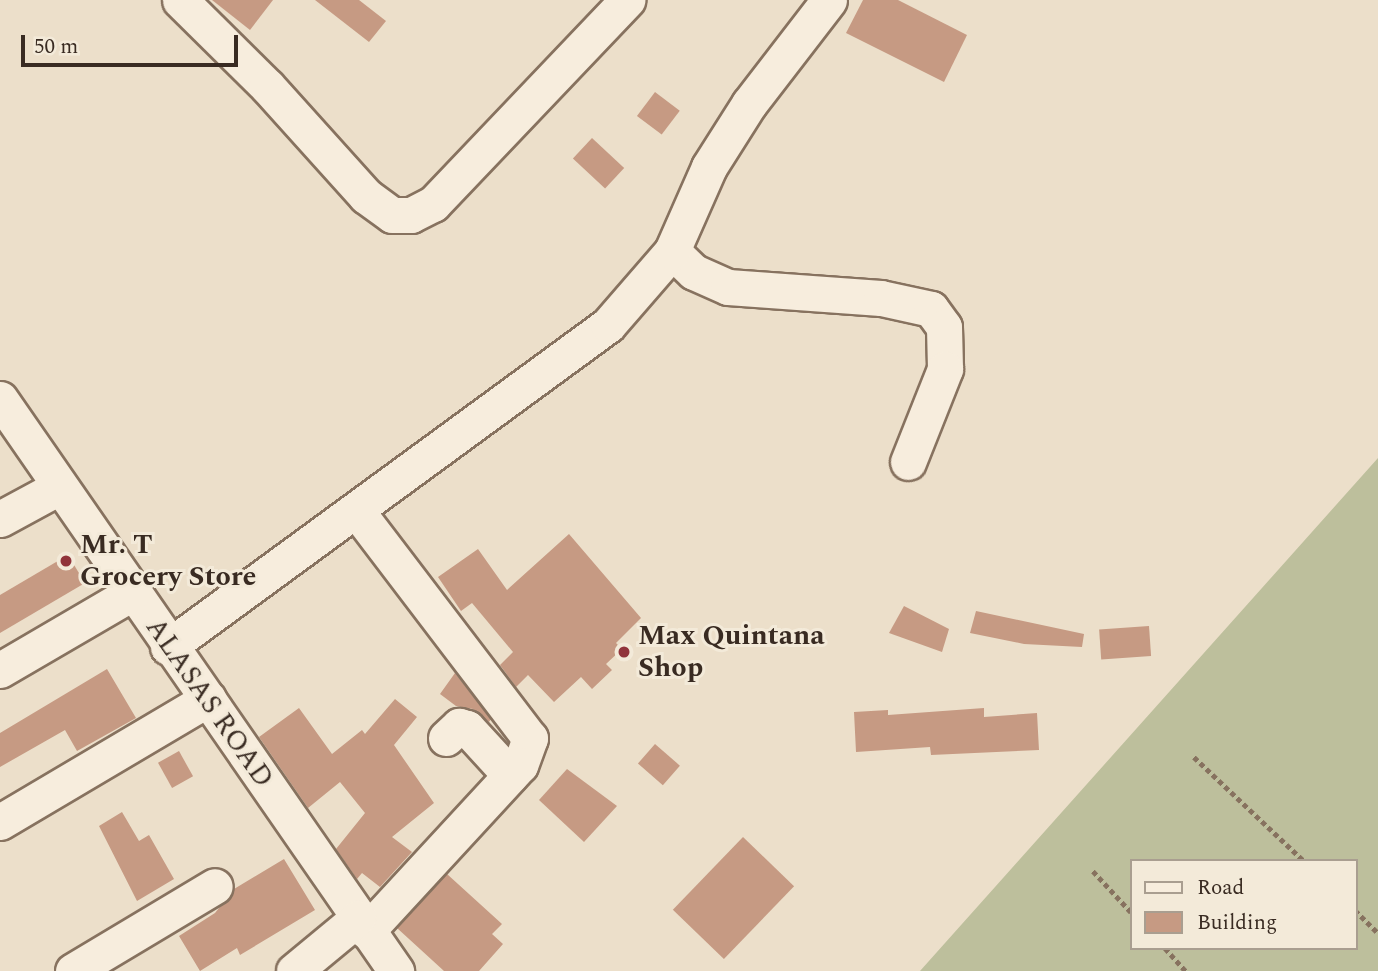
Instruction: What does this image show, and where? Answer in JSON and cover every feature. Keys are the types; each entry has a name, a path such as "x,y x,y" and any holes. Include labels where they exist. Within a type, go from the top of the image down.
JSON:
{"street":[{"path":"180,0 267,86 366,196 393,215 411,215 433,204 627,0"},
{"path":"168,647 608,325 672,251 709,167 749,104 830,0"},
{"path":"672,251 694,272 728,287 881,298 931,309 944,327 945,369 908,462"},
{"name":"ALASAS ROAD","path":"0,400 168,647 208,699 396,971"},
{"path":"0,519 59,488"},
{"path":"294,971 362,924 528,754 530,738 524,725 431,612 356,510"},
{"path":"0,670 132,593"},
{"path":"0,822 208,699"},
{"path":"446,738 459,726 467,728 510,775"},
{"path":"73,971 215,886"}],"path":[{"path":"1194,757 1302,859"},
{"path":"1093,871 1130,911"},
{"path":"1357,912 1378,933"},
{"path":"1167,950 1186,971"}],"green space":[{"path":"1378,458 1378,971 920,971"}],"building":[{"path":"212,0 273,0 250,30"},
{"path":"315,0 359,0 386,21 369,42"},
{"path":"863,0 898,0 967,35 944,82 846,33"},
{"path":"655,92 680,111 662,135 637,116"},
{"path":"592,138 624,168 605,188 573,158"},
{"path":"569,534 641,618 616,643 622,649 606,664 612,670 592,689 581,677 554,702 528,675 516,687 500,665 513,652 472,603 461,611 438,577 478,549 507,590"},
{"path":"68,555 85,583 0,633 0,595"},
{"path":"904,606 949,629 942,652 889,633"},
{"path":"976,611 1084,634 1082,647 1024,644 970,633"},
{"path":"1149,626 1151,656 1101,659 1099,629"},
{"path":"107,669 136,718 77,751 65,730 0,767 0,733"},
{"path":"455,673 491,719 489,722 473,709 456,706 440,694"},
{"path":"395,699 417,717 394,745 434,803 392,837 412,852 380,887 362,873 357,879 336,849 365,813 340,782 308,808 259,737 299,708 332,754 362,730 365,734"},
{"path":"984,708 984,717 1037,713 1039,750 931,755 930,747 856,752 854,712 888,710 888,715"},
{"path":"655,744 680,766 663,785 638,764"},
{"path":"179,751 193,776 172,788 158,763"},
{"path":"567,769 617,806 584,842 539,800"},
{"path":"122,812 139,841 149,835 174,879 137,901 99,826"},
{"path":"743,837 794,886 724,959 673,910"},
{"path":"284,859 315,910 240,955 237,948 200,971 179,936 215,913 234,889"},
{"path":"447,874 502,924 492,934 503,944 479,971 444,971 397,928"}],"place":[{"name":"Mr. T Grocery Store","path":"66,561"},
{"name":"Max Quintana Shop","path":"624,652"}]}
